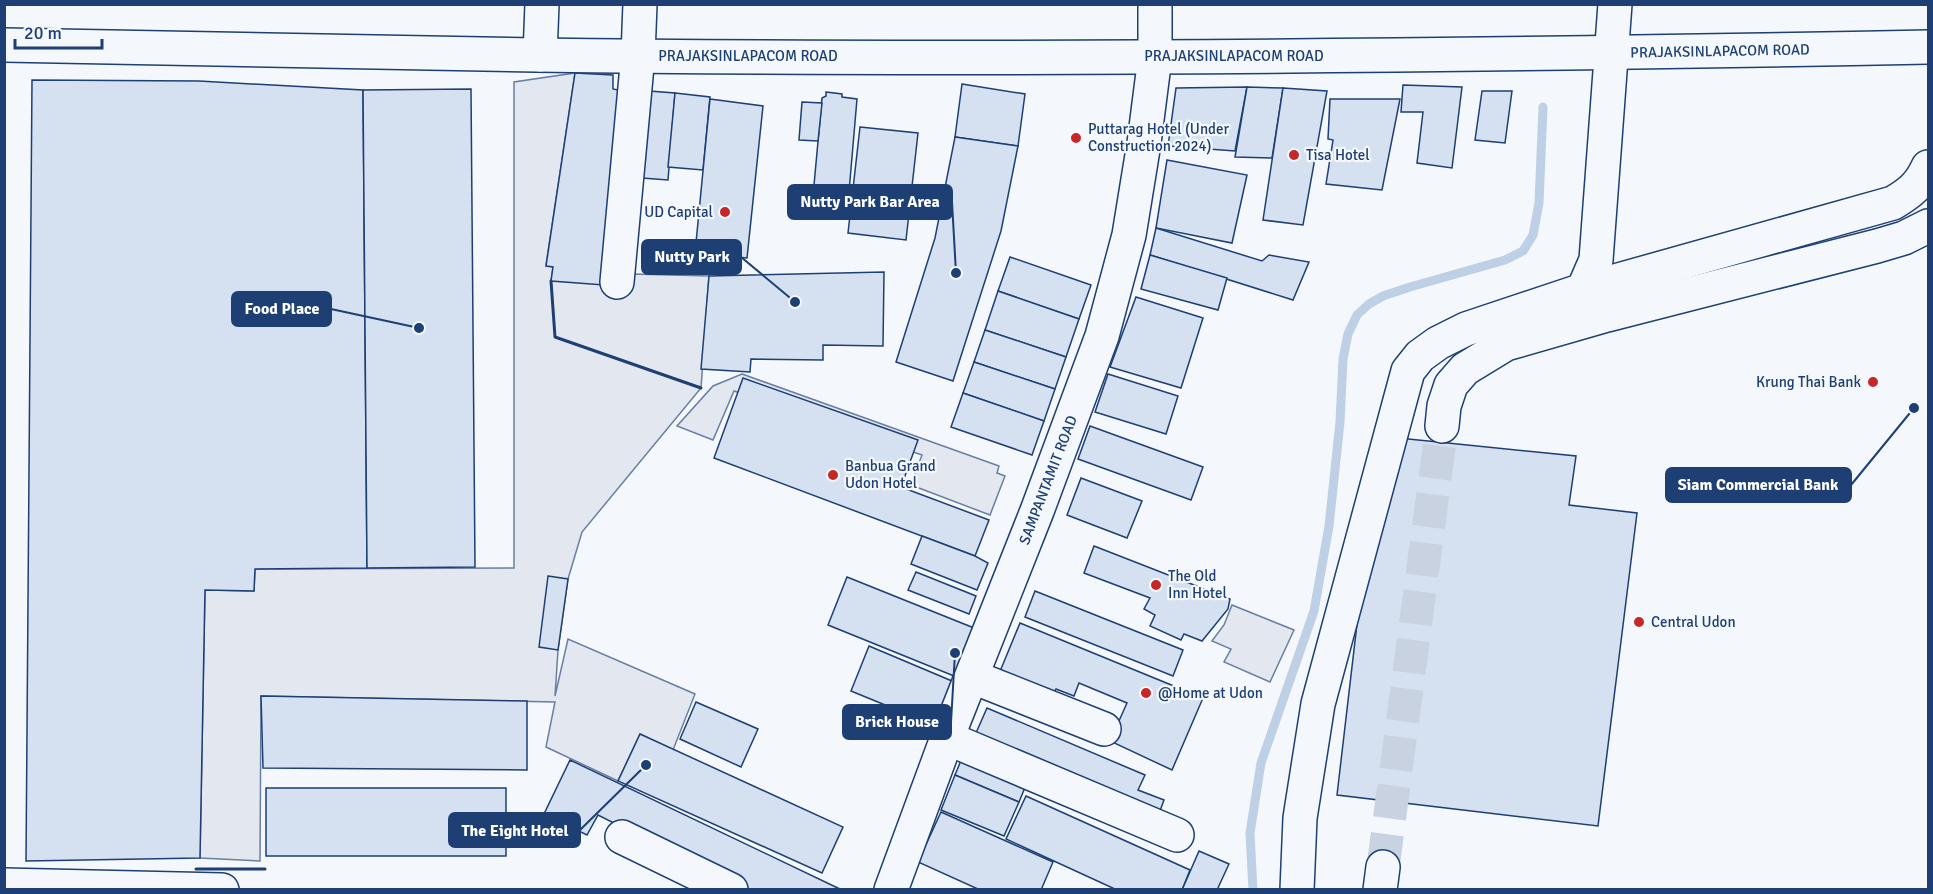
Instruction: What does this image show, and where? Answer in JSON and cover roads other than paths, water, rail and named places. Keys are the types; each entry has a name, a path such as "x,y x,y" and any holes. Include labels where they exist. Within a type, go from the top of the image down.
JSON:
{"street":[{"path":"540,55 542,4"},
{"path":"617,282 638,55 640,4"},
{"name":"SAMPANTAMIT ROAD","path":"901,886 947,738 1037,511 1102,336 1128,235 1144,143 1155,57 1155,4"},
{"path":"1583,290 1596,260 1615,4"},
{"name":"PRAJAKSINLAPACOM ROAD","path":"4,45 540,55 1155,57 1612,53 1929,47"},
{"path":"1297,890 1300,818 1318,704 1408,371 1420,356 1466,329 1583,290 1893,203 1909,194 1922,181 1929,167"},
{"path":"1442,426 1444,406 1451,385 1465,369 1506,344 1607,315 1877,246 1904,238 1929,226"},
{"path":"973,676 1104,729"},
{"path":"947,738 1177,836"},
{"path":"622,837 731,890"},
{"path":"20,887 222,890"}],"waterway":[{"path":"1253,890 1250,833 1261,763 1314,611 1329,526 1340,422 1343,359 1348,334 1357,315 1369,304 1383,296 1505,260 1523,251 1533,235 1539,203 1543,107"}],"tunnel":[{"path":"1383,867 1442,426"}],"place":[{"name":"Puttarag Hotel (Under Construction 2024)","path":"1076,138"},
{"name":"Tisa Hotel","path":"1294,155"},
{"name":"UD Capital","path":"725,212"},
{"name":"Nutty Park Bar Area","path":"956,273"},
{"name":"Nutty Park","path":"795,302"},
{"name":"Food Place","path":"419,328"},
{"name":"Krung Thai Bank","path":"1873,382"},
{"name":"Siam Commercial Bank","path":"1914,408"},
{"name":"Banbua Grand Udon Hotel","path":"833,475"},
{"name":"The Old Inn Hotel","path":"1156,585"},
{"name":"Central Udon","path":"1639,622"},
{"name":"Brick House","path":"955,653"},
{"name":"@Home at Udon","path":"1146,693"},
{"name":"The Eight Hotel","path":"646,765"}]}
